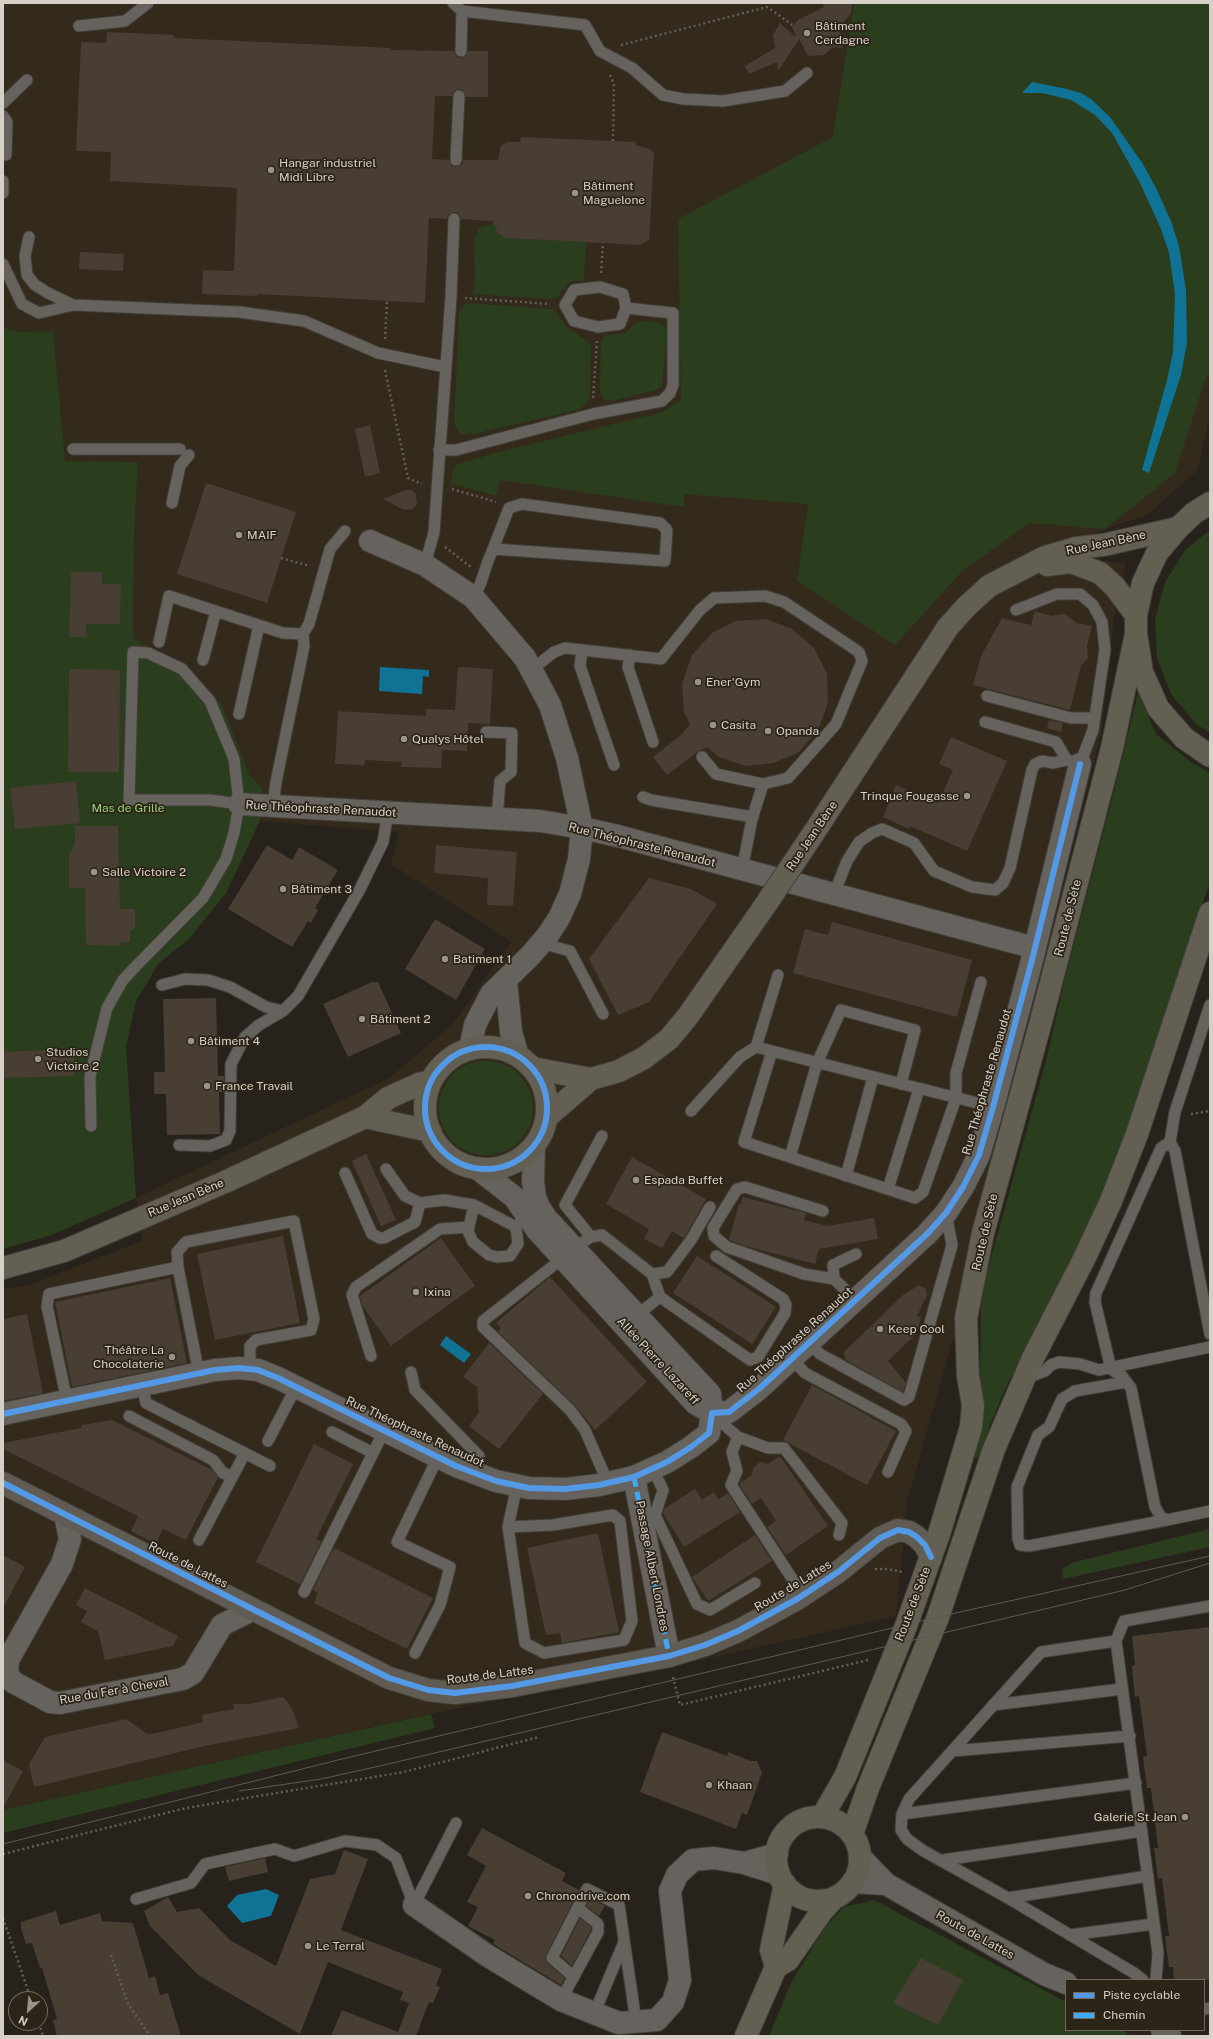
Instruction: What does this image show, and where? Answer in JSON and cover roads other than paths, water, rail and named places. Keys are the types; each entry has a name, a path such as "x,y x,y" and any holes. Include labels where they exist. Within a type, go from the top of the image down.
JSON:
{"main road":[{"name":"Route de Sète","path":"822,1817 845,1777 931,1557 972,1427 973,1405 968,1376 966,1318 983,1233 1040,1025 1112,748 1144,583 1157,553 1178,528 1194,513 1210,503"},
{"name":"Rue Jean Bène","path":"547,1117 591,1079 619,1072 644,1058 670,1039 712,983 764,907 948,627 966,607 989,586 1045,557 1076,548 1103,545 1178,528"},
{"name":"Rue Jean Bène","path":"1014,572 1071,562 1100,573 1115,587 1136,624"},
{"path":"1136,624 1142,672 1158,708 1184,738 1210,756"},
{"path":"852,1834 868,1788 938,1617 989,1462 1023,1379 1112,1201 1137,1134 1210,913"},
{"path":"495,1048 507,1051 525,1062 540,1079 545,1091 547,1117 540,1138 534,1147 518,1161 498,1168 477,1168 462,1164 449,1156 438,1145 430,1131 425,1111 428,1091 438,1070 448,1061 470,1049 495,1048"},
{"name":"Rue Jean Bène","path":"525,1062 591,1079"},
{"name":"Rue Jean Bène","path":"3,1268 64,1251 225,1182 365,1117 388,1098 419,1084 432,1081"},
{"path":"365,1117 430,1131"},
{"path":"746,2036 776,1967 788,1960 822,1911 834,1898 845,1891 853,1882 859,1870 860,1858 858,1845 852,1834 838,1822 822,1817 808,1818 795,1824 783,1837 771,1950 776,1967"},
{"path":"780,1870 795,1893 807,1899 820,1900 834,1898"}],"street":[{"path":"370,540 425,565 476,591 525,658 550,706 567,758 582,828 579,859 570,894 559,918 541,943 491,994 475,1025 470,1049"},
{"name":"Rue Théophraste Renaudot","path":"3,1414 199,1374 238,1368 258,1370 296,1386 438,1458 496,1481 517,1485 565,1489 608,1483 644,1473 691,1447 708,1433 712,1413 729,1412 760,1388 927,1234 946,1213 963,1187 979,1155 1035,948 1074,762"},
{"name":"Rue Théophraste Renaudot","path":"239,804 540,821 582,828 1035,948"},
{"path":"506,980 511,1032 525,1062"},
{"name":"Allée Pierre Lazareff","path":"534,1147 533,1181 539,1207 546,1218 576,1247 710,1394 712,1413"},
{"name":"Allée Pierre Lazareff","path":"477,1168 514,1197 521,1221 576,1247 696,1404 712,1413"},
{"name":"Passage Albert Londres","path":"644,1473 670,1656"},
{"name":"Route de Lattes","path":"3,1483 389,1678 428,1690 454,1693 512,1686 670,1656 705,1645 738,1631 797,1599 838,1572 888,1533 898,1530 909,1532 925,1545 931,1557"},
{"name":"Rue du Fer à Cheval","path":"65,1515 70,1539 62,1564 8,1660 7,1672 13,1682 50,1702 60,1703 183,1679 193,1673 222,1625 252,1610"},
{"path":"414,1905 488,1956 561,2000 623,2027 657,2020 673,2002 680,1980 670,1891 677,1874 692,1860 714,1858 780,1870"},
{"name":"Route de Lattes","path":"860,1858 886,1884 1044,1974 1065,1983"},
{"name":"Route de Lattes","path":"853,1882 886,1884"}],"lane":[{"path":"79,26 125,20 148,3"},
{"path":"453,3 462,11 585,25 600,51 632,68 663,95 683,99 723,101 785,91 807,73"},
{"path":"461,51 462,11"},
{"path":"3,103 27,80"},
{"path":"456,160 459,96"},
{"path":"3,116 7,122 6,155"},
{"path":"3,181 3,193"},
{"path":"425,565 434,532 451,298 454,219"},
{"path":"29,237 24,256 26,275 35,285 73,305"},
{"path":"3,264 22,304 39,313 73,305 239,312 304,321 384,355 445,367"},
{"path":"600,287 623,294 626,308 620,324 598,327 574,321 565,305 574,290 600,287"},
{"path":"439,450 456,450 592,414 662,401 670,393 673,385 673,313 626,308"},
{"path":"73,449 184,452 172,503"},
{"path":"476,591 508,508 522,504 660,523 667,530 665,561 493,548"},
{"path":"273,806 276,782 304,646 303,634 310,624 330,549 345,531"},
{"path":"1016,610 1057,594 1080,594 1092,605 1102,622 1105,650 1093,730 1074,762"},
{"path":"159,642 169,596 283,633 303,634"},
{"path":"531,670 554,652 565,648 661,659 700,610 714,598 765,596 784,602 859,652 862,660 836,724 788,778 763,784 716,774 702,757"},
{"path":"203,660 216,611"},
{"path":"239,714 259,625"},
{"path":"582,650 580,666 614,766"},
{"path":"91,1126 90,1076 107,1008 123,980 203,898 226,859 234,833 239,804 234,759 210,701 182,669 148,653 133,652 129,800 210,800 239,804"},
{"path":"630,655 628,667 653,742"},
{"path":"987,696 1071,718 1095,718"},
{"path":"985,722 1056,742 1074,762"},
{"path":"486,732 512,734 511,772 500,781 497,819"},
{"path":"834,894 846,861 859,842 872,833 882,829 914,843 934,871 972,887 995,890 1003,883 1010,868 1032,770 1035,764 1042,761 1053,763 1074,762"},
{"path":"742,870 753,817 763,784"},
{"path":"643,796 651,800 753,817"},
{"path":"179,1146 210,1146 226,1140 230,1130 231,1064 245,1037 259,1025 283,1011 298,996 359,891 383,842 388,812"},
{"path":"541,943 570,951 602,1014"},
{"path":"756,1048 778,975"},
{"path":"162,985 185,979 208,980 230,987 266,1007 283,1011"},
{"path":"772,1052 744,1142 915,1198 923,1192 956,1098 956,1073 981,982"},
{"path":"1210,1005 1175,1112 1170,1142 1175,1151 1210,1334"},
{"path":"790,1157 817,1063 841,1010 915,1030 901,1084"},
{"path":"1198,1041 1210,1039"},
{"path":"691,1111 740,1057 756,1048 993,1107"},
{"path":"846,1176 873,1077"},
{"path":"888,1190 919,1089"},
{"path":"576,1247 565,1205 602,1136"},
{"path":"1168,1520 1161,1517 1155,1507 1131,1388 1122,1376 1111,1369 1095,1302 1095,1296 1161,1148 1170,1142"},
{"path":"386,1169 405,1196 420,1203 444,1200 474,1205 521,1221 516,1248 510,1256 506,1258 497,1258 485,1253 473,1242 468,1231 474,1205"},
{"path":"345,1174 372,1234 380,1238 384,1238 415,1222 420,1203"},
{"path":"823,1211 745,1187 737,1189 713,1228 714,1236 727,1247 804,1274 834,1278 856,1300"},
{"path":"652,1274 666,1272 691,1240 710,1207"},
{"path":"809,1343 820,1354 898,1397 904,1400 909,1397 952,1245 946,1213"},
{"path":"199,1374 178,1267 177,1252 186,1242 294,1221 314,1319 311,1330 256,1340 250,1346 250,1369"},
{"path":"371,1356 352,1295 356,1287 440,1229 469,1227"},
{"path":"608,1483 585,1430 570,1410 483,1327 483,1321 576,1247 602,1235 652,1274 660,1297 750,1360 758,1357 785,1312 786,1305 783,1299 716,1256"},
{"path":"834,1278 833,1265 856,1254"},
{"path":"66,1401 47,1306 49,1294 178,1267"},
{"path":"637,1315 660,1297"},
{"path":"1023,1379 1044,1371 1051,1365 1059,1362 1080,1364 1099,1370 1111,1369 1210,1347"},
{"path":"792,1359 804,1372 901,1424 906,1432 888,1472"},
{"path":"411,1372 415,1390 478,1456 476,1474"},
{"path":"1126,1382 1075,1391 1062,1399 1049,1428 1038,1435 1017,1487 1018,1539 1020,1545 1029,1546 1210,1511"},
{"path":"142,1386 146,1403 270,1466"},
{"path":"268,1442 296,1386"},
{"path":"712,1413 738,1437 768,1448 784,1448 842,1523 839,1535"},
{"path":"129,1416 213,1460 223,1472 233,1476"},
{"path":"304,1592 384,1431"},
{"path":"332,1432 373,1453"},
{"path":"738,1437 732,1452 737,1471 731,1485 796,1583"},
{"path":"199,1540 245,1453"},
{"path":"415,1653 440,1605 450,1567 397,1542 438,1458"},
{"path":"644,1473 663,1490 655,1515 697,1604 710,1610 755,1584"},
{"path":"508,1526 553,1525 613,1515 620,1521 632,1621 624,1640 544,1653 525,1643 508,1526 517,1485"},
{"path":"1156,1979 1158,1953 1130,1736 1116,1641 1124,1621 1210,1606"},
{"path":"1116,1641 1041,1652 909,1799 902,1814 901,1830 907,1839 922,1850 943,1860 1008,1898 1134,1973 1141,1979"},
{"path":"993,1705 1122,1689"},
{"path":"952,1751 1130,1736"},
{"path":"902,1814 1136,1783"},
{"path":"414,1905 456,1824"},
{"path":"943,1860 1142,1831"},
{"path":"136,1899 191,1883 205,1864 275,1849 294,1856 345,1841 377,1845 396,1858 414,1905"},
{"path":"1008,1898 1148,1876"},
{"path":"574,1977 552,1958 587,1889 619,1905 624,1941 623,2027"},
{"path":"561,2000 598,1932 598,1924 578,1908"},
{"path":"1070,1935 1154,1924"},
{"path":"594,2014 624,1941"}],"water":[{"path":"1032,82 1081,93 1091,99 1110,117 1143,164 1157,190 1171,221 1179,246 1186,290 1187,343 1181,375 1149,473 1142,470 1167,380 1173,352 1175,294 1169,253 1161,229 1140,183 1112,133 1095,115 1071,100 1042,93 1022,93"},
{"path":"380,667 429,670 429,677 423,676 422,694 379,691"},
{"path":"446,1336 471,1354 464,1363 440,1345"},
{"path":"266,1889 279,1895 271,1916 242,1923 227,1906 237,1895"}],"tram line":[{"path":"3,1844 338,1760 938,1617 1210,1556"},
{"path":"239,1791 321,1779 384,1765 1125,1590 1210,1563"}],"place":[{"name":"Bâtiment Cerdagne","path":"807,33"},
{"name":"Hangar industriel Midi Libre","path":"271,170"},
{"name":"Bâtiment Maguelone","path":"575,193"},
{"name":"MAIF","path":"239,535"},
{"name":"Ener'Gym","path":"698,682"},
{"name":"Casita","path":"713,725"},
{"name":"Opanda","path":"768,731"},
{"name":"Qualys Hôtel","path":"404,739"},
{"name":"Trinque Fougasse","path":"967,796"},
{"name":"Salle Victoire 2","path":"94,872"},
{"name":"Bâtiment 3","path":"283,889"},
{"name":"Batiment 1","path":"445,959"},
{"name":"Bâtiment 2","path":"362,1019"},
{"name":"Bâtiment 4","path":"191,1041"},
{"name":"Studios Victoire 2","path":"38,1059"},
{"name":"France Travail","path":"207,1086"},
{"name":"Espada Buffet","path":"636,1180"},
{"name":"Ixina","path":"416,1292"},
{"name":"Keep Cool","path":"880,1329"},
{"name":"Théâtre La Chocolaterie","path":"172,1357"},
{"name":"Khaan","path":"709,1785"},
{"name":"Galerie St Jean","path":"1185,1817"},
{"name":"Chronodrive.com","path":"528,1896"},
{"name":"Le Terral","path":"308,1946"}],"park label":[{"name":"Mas de Grille","path":"128,808"}]}
